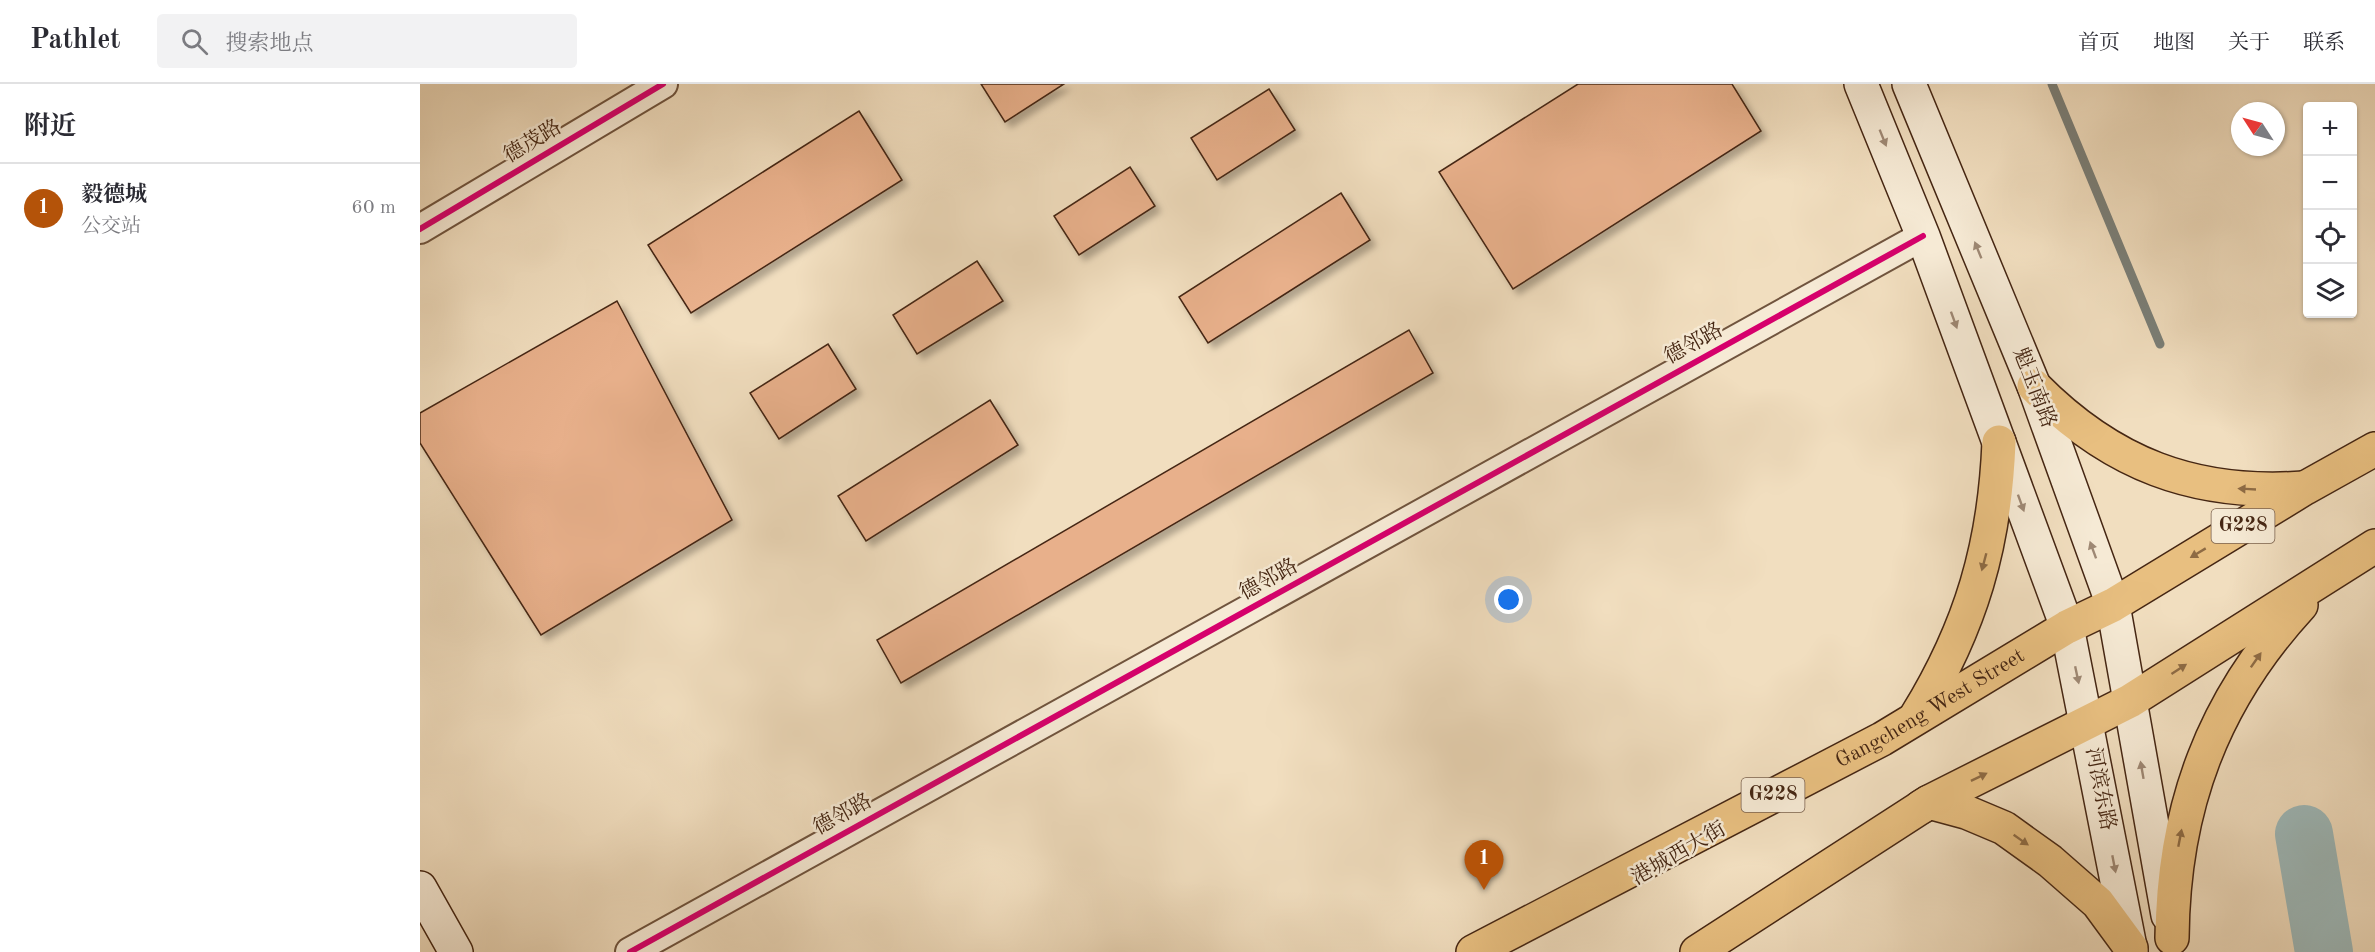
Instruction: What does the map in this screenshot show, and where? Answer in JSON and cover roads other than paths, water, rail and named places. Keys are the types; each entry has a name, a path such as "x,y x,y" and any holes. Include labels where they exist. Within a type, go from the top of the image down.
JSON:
{"highway":[{"path":"2034,386 2058,411 2086,433 2148,467 2178,478 2231,488 2273,490 2306,488"},
{"path":"1915,718 1939,679 1960,637 1976,593 1993,519 1999,442"},
{"name":"Gangcheng West Street","path":"1473,952 1882,739 2067,627 2113,605 2375,449"},
{"path":"1683,952 1929,802 2130,701 2333,570 2375,546"},
{"path":"2173,945 2176,861 2186,813 2206,748 2247,672 2271,637 2333,570"},
{"name":"港城西大街","path":"1507,952 1882,739"},
{"path":"1697,952 1929,802 1966,812 2004,828 2050,861 2098,903 2131,950"}],"main road":[{"path":"1861,84 1923,237 2067,627"},
{"name":"魁玉南路","path":"1909,84 2034,386 2113,605 2130,701"},
{"name":"河滨东路","path":"2067,627 2131,950"},
{"path":"2130,701 2173,945"},
{"path":"420,888 456,952"}],"street":[{"name":"德茂路","path":"420,229 663,84"},
{"name":"德邻路","path":"630,952 1923,237"}],"waterway":[{"path":"2052,84 2160,344"},
{"path":"2304,834 2324,952"}],"place":[{"name":"毅德城","path":"1484,890"}]}
